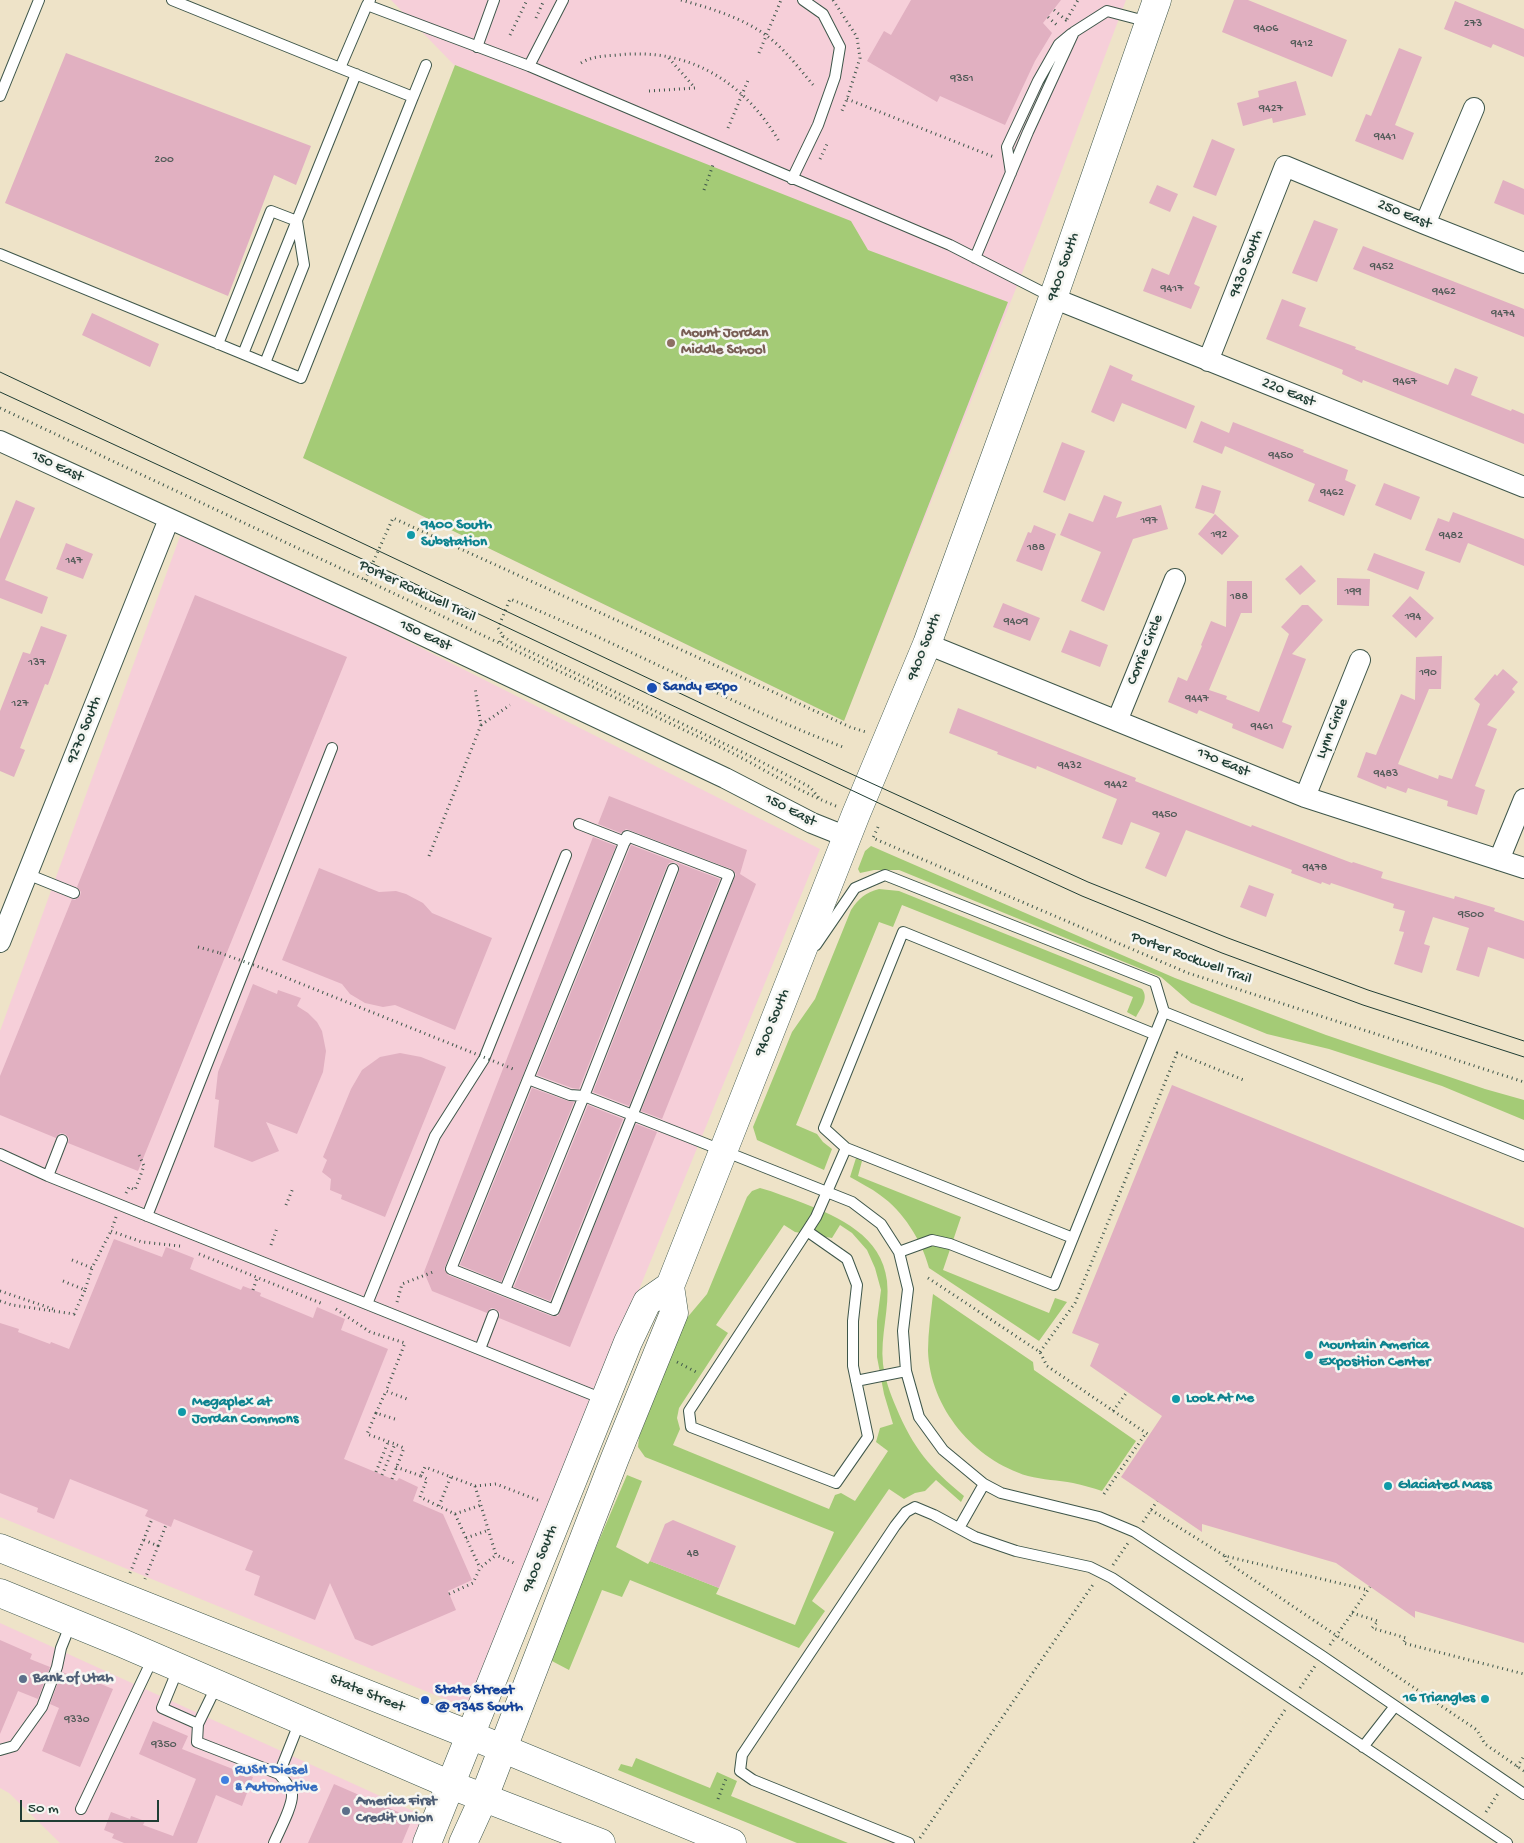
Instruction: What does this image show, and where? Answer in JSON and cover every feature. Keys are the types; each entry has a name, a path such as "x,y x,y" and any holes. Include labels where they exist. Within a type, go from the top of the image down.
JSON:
{"street":[{"name":"9400 South","path":"464,1843 484,1798 674,1313 670,1286 722,1151 847,837 927,644 1053,298 1153,11"},
{"path":"1425,224 1474,108"},
{"name":"250 East","path":"1285,166 1524,263"},
{"name":"9430 South","path":"1208,361 1285,166"},
{"name":"220 East","path":"1053,298 1524,487"},
{"name":"150 East","path":"0,441 620,728 725,778 812,823 847,837"},
{"name":"9270 South","path":"1,935 169,519"},
{"name":"Corrie Circle","path":"1117,721 1175,579"},
{"name":"170 East","path":"927,644 1305,797 1524,868"},
{"name":"Lynn Circle","path":"1305,797 1360,660"},
{"path":"1499,860 1524,799"},
{"name":"9400 South","path":"427,1843 604,1400 647,1302 670,1286"},
{"name":"State Street","path":"0,1548 470,1735 732,1843"},
{"path":"0,1593 451,1785 601,1843"}],"lane":[{"path":"0,96 39,0"},
{"path":"172,0 413,97"},
{"path":"477,46 494,0"},
{"path":"529,66 563,0"},
{"path":"792,179 818,125 835,77 840,47 823,14 804,0"},
{"path":"340,68 368,2 529,66 950,245 1053,298"},
{"path":"975,258 1028,132 1074,32 1107,11 1153,11"},
{"path":"0,254 301,378 426,65"},
{"path":"243,354 356,74"},
{"path":"218,344 271,211 297,221"},
{"path":"265,363 304,265 297,221"},
{"path":"148,1216 332,748"},
{"path":"579,824 624,842"},
{"path":"627,836 728,875 554,1310 451,1269 624,842 627,836"},
{"path":"367,1304 435,1136 484,1059 566,855"},
{"path":"505,1290 673,869"},
{"path":"27,874 74,893"},
{"path":"787,989 855,888 885,875 1155,982 1164,1012 1054,1285 950,1244 932,1240 899,1252"},
{"path":"1073,1238 846,1148 824,1128 903,932 1154,1034"},
{"path":"1164,1012 1524,1156"},
{"path":"528,1079 570,1095 584,1096 852,1202 881,1224 899,1252 908,1289 903,1331 906,1371 918,1417 943,1450 984,1484 1001,1493 1099,1517 1135,1532 1322,1656 1524,1794"},
{"path":"48,1176 62,1140"},
{"path":"807,1230 847,1259 857,1285 853,1321 853,1366 868,1437 836,1483 691,1427 689,1410 807,1230 816,1217 846,1148"},
{"path":"0,1154 48,1176 604,1400"},
{"path":"480,1349 493,1315"},
{"path":"856,1381 906,1371"},
{"path":"959,1528 984,1484"},
{"path":"909,1843 752,1780 740,1771 742,1755 895,1526 906,1512 915,1507 975,1537 1016,1550 1090,1567 1103,1574 1129,1589 1507,1843"},
{"path":"0,1750 14,1746 42,1707 71,1623"},
{"path":"81,1809 153,1657"},
{"path":"178,1668 162,1708 198,1724"},
{"path":"217,1684 198,1724 197,1742 279,1774 292,1793 291,1802 274,1843"},
{"path":"1363,1747 1395,1706"},
{"path":"279,1774 300,1720"}],"path":[{"path":"510,34 527,0"},
{"path":"681,0 738,20 766,35 815,87"},
{"path":"759,53 781,0"},
{"path":"1048,17 1061,29 1078,0"},
{"path":"1054,10 1066,20"},
{"path":"581,63 588,59 629,54 666,55 704,68 742,94 768,123 780,143"},
{"path":"649,91 695,88 666,55"},
{"path":"728,128 749,78"},
{"path":"847,99 998,159"},
{"path":"820,159 828,142"},
{"path":"704,190 713,165"},
{"name":"Porter Rockwell Trail","path":"0,408 742,757 822,800 810,787 746,754 514,644 503,636"},
{"path":"365,580 393,518 850,727 888,738"},
{"path":"500,642 503,636 498,628 510,599 563,620 795,729 843,747"},
{"path":"428,856 481,725 475,688"},
{"path":"481,725 510,705"},
{"name":"Porter Rockwell Trail","path":"879,824 874,838 1188,973 1524,1082"},
{"path":"198,947 262,968 513,1069"},
{"path":"1040,1352 1075,1303 1177,1053 1246,1081"},
{"path":"126,1193 129,1187 135,1190 144,1166 139,1155"},
{"path":"286,1205 293,1188"},
{"path":"0,1301 12,1305 74,1314 92,1268 117,1216"},
{"path":"271,1244 277,1228"},
{"path":"111,1231 142,1242 170,1244 186,1249"},
{"path":"195,1252 338,1310 370,1332 405,1343 367,1434 404,1448 392,1479"},
{"path":"72,1260 92,1268"},
{"path":"396,1302 402,1284 434,1272"},
{"path":"253,1290 257,1278"},
{"path":"928,1278 1040,1352 1047,1366 1148,1434 1104,1494"},
{"path":"63,1281 85,1290"},
{"path":"0,1291 64,1312"},
{"path":"383,1336 386,1328"},
{"path":"386,1391 407,1399"},
{"path":"1113,1411 1127,1392"},
{"path":"376,1413 398,1420"},
{"path":"376,1472 388,1442"},
{"path":"382,1475 395,1444"},
{"path":"396,1467 427,1479 420,1497 455,1514 480,1568"},
{"path":"421,1476 425,1467 475,1486 496,1484 540,1501"},
{"path":"439,1506 451,1476"},
{"path":"475,1486 496,1556"},
{"path":"917,1843 1096,1580 1112,1567 1157,1501"},
{"path":"455,1514 481,1505"},
{"path":"1151,1510 1225,1556 1369,1588 1194,1843"},
{"path":"130,1573 152,1519"},
{"path":"145,1579 166,1525"},
{"path":"466,1538 488,1530"},
{"path":"144,1540 158,1546"},
{"path":"496,1556 514,1563"},
{"path":"449,1594 473,1583 480,1568 496,1556"},
{"path":"1225,1556 1227,1562 1477,1730 1485,1744 1524,1772"},
{"path":"1352,1613 1378,1620 1372,1628 1406,1638 1403,1642 1524,1674"},
{"path":"1482,1826 1485,1814 1524,1756"},
{"path":"718,1799 727,1775"}],"shaded area":[{"name":"Mount Jordan Middle School","path":"391,0 1126,0 1040,228 844,721 303,458 455,66"},
{"path":"183,528 820,849 467,1708 0,1517 0,1031"},
{"path":"0,1623 424,1816 413,1843 60,1843 9,1793 0,1788"}],"green space":[{"name":"Mount Jordan Middle School","path":"455,65 851,221 868,250 1008,302 844,721 303,458"},
{"path":"871,846 1175,978 1326,1035 1485,1089 1524,1100 1524,1120 1442,1086 1329,1049 1267,1034 1191,1003 1161,977 899,870 874,870 860,873 858,869 865,851"},
{"path":"879,889 899,891 1142,989 1145,996 1142,1007 1136,1017 1127,1012 1133,997 902,905 893,927 879,922 796,1125 817,1134 832,1149 824,1170 757,1140 753,1127 792,1032 815,999 851,910 863,896"},
{"path":"856,1158 862,1161 858,1176 961,1217 943,1270 1049,1313 1055,1298 1067,1302 1039,1341 929,1268 922,1247 904,1218 877,1192 850,1177"},
{"path":"760,1188 831,1215 857,1230 877,1252 883,1265 888,1291 882,1354 886,1381 902,1421 916,1446 941,1476 964,1496 961,1502 936,1480 925,1491 915,1493 904,1499 889,1489 812,1601 825,1611 799,1648 630,1580 622,1597 602,1590 569,1670 550,1660 627,1475 642,1481 616,1547 648,1564 650,1561 719,1588 716,1594 795,1625 834,1532 645,1457 638,1447 639,1437 686,1319 707,1294 747,1197 752,1191","holes":["784,1225 795,1232 832,1238 840,1225 852,1233 867,1250 875,1268 881,1290 877,1321 877,1357 884,1394 893,1424 880,1428 876,1442 888,1451 855,1501 841,1493 835,1495 829,1509 673,1445 680,1429 677,1418 679,1408 728,1333 716,1325"]},
{"path":"933,1294 1033,1362 1034,1370 1136,1441 1102,1491 1073,1483 1028,1476 1008,1468 990,1458 958,1429 946,1411 937,1392 931,1372 928,1344"},
{"path":"636,1758 710,1788 717,1772 737,1781 731,1796 848,1843 797,1843 618,1770 621,1764 632,1767"}],"building":[{"path":"911,0 1061,0 1043,23 1052,33 1035,61 1005,125 940,96 937,102 867,61 884,31 891,35"},
{"path":"1234,0 1248,0 1347,40 1332,77 1222,32"},
{"path":"1455,1 1524,29 1524,57 1493,44 1491,48 1444,29"},
{"path":"1399,48 1422,57 1395,125 1414,133 1403,160 1355,141 1366,114 1371,116"},
{"path":"66,53 311,146 296,185 274,175 228,296 5,203"},
{"path":"1296,81 1306,115 1273,123 1272,118 1243,126 1237,103 1259,97 1258,91"},
{"path":"1212,139 1235,149 1216,196 1193,187"},
{"path":"1503,180 1524,189 1524,215 1494,203"},
{"path":"1157,185 1178,194 1170,212 1149,203"},
{"path":"1193,216 1217,226 1194,284 1200,287 1191,309 1143,291 1152,268 1169,275"},
{"path":"1314,220 1338,229 1317,282 1292,273"},
{"path":"1363,246 1524,309 1524,337 1353,269"},
{"path":"1282,299 1306,308 1299,326 1356,347 1355,349 1448,385 1455,368 1478,377 1471,395 1511,411 1512,409 1524,414 1524,444 1363,380 1362,383 1342,374 1343,370 1266,339"},
{"path":"92,313 159,344 150,367 82,335"},
{"path":"1110,365 1133,375 1131,380 1195,406 1186,429 1122,403 1114,422 1091,412"},
{"path":"1201,421 1229,433 1233,422 1304,450 1303,452 1348,470 1345,480 1356,485 1344,516 1308,501 1315,484 1225,446 1222,454 1193,442"},
{"path":"1062,442 1085,451 1065,501 1043,492"},
{"path":"1384,483 1420,497 1411,520 1375,505"},
{"path":"1202,485 1221,491 1214,514 1195,508"},
{"path":"1104,495 1122,502 1116,518 1161,505 1168,529 1133,539 1104,611 1081,601 1101,552 1060,535 1069,513 1093,522"},
{"path":"16,500 35,508 5,580 48,597 42,614 0,598 0,539"},
{"path":"1453,512 1524,539 1524,566 1468,543 1460,563 1425,550 1438,518 1449,522"},
{"path":"1215,514 1239,536 1222,555 1198,534"},
{"path":"1034,525 1056,534 1042,571 1016,561 1028,532 1031,533"},
{"path":"66,543 93,554 83,579 56,569"},
{"path":"1374,553 1425,572 1418,590 1367,570"},
{"path":"1301,565 1316,581 1300,595 1285,579"},
{"path":"1337,578 1370,579 1369,606 1337,605"},
{"path":"1227,581 1252,581 1252,613 1241,613 1209,690 1227,696 1226,699 1259,712 1289,634 1281,627 1302,605 1308,605 1323,620 1292,654 1306,659 1282,722 1292,726 1283,749 1232,728 1233,724 1199,710 1197,714 1168,702 1178,677 1187,681 1211,621 1226,627"},
{"path":"195,595 347,657 138,1171 68,1143 69,1138 65,1134 60,1133 56,1138 0,1115 0,1076 72,899 75,900 80,896 81,892 77,887"},
{"path":"1410,596 1434,618 1416,638 1392,616"},
{"path":"1003,603 1040,618 1030,641 993,627"},
{"path":"41,626 67,635 48,685 45,684 20,748 25,750 14,777 0,771 0,711 23,652 30,654"},
{"path":"1070,630 1108,645 1100,667 1061,652"},
{"path":"1442,656 1441,689 1429,689 1398,764 1438,779 1439,775 1452,779 1480,704 1474,699 1495,674 1497,676 1503,669 1518,682 1512,689 1515,692 1487,725 1497,729 1475,786 1485,790 1477,815 1447,806 1448,801 1408,788 1406,793 1387,786 1386,789 1357,777 1366,752 1376,755 1401,694 1415,700 1416,657"},
{"path":"958,708 1136,778 1135,781 1251,827 1252,825 1352,863 1383,872 1381,878 1454,899 1455,896 1495,908 1494,911 1524,921 1524,959 1488,947 1479,977 1456,970 1469,928 1433,917 1424,944 1430,946 1422,973 1394,964 1404,932 1399,931 1405,911 1393,908 1394,904 1331,883 1330,885 1322,882 1321,884 1291,873 1292,870 1186,830 1166,877 1145,868 1160,833 1131,822 1122,845 1102,838 1117,799 1037,766 1036,769 997,754 998,752 949,733"},
{"path":"609,796 747,850 740,874 756,884 662,1119 641,1111 736,874 731,869 629,830 626,829 621,833 598,824"},
{"path":"593,837 616,846 444,1269 448,1275 551,1316 558,1316 636,1124 657,1132 570,1347 499,1318 500,1313 496,1309 491,1308 487,1313 432,1291 424,1272"},
{"path":"631,845 720,879 629,1106 593,1092 679,872 679,865 675,862 669,863 667,866 579,1089 537,1075"},
{"path":"319,868 379,892 396,891 406,894 423,903 432,913 492,938 455,1030 395,1005 383,1007 365,1003 350,994 342,984 282,960"},
{"path":"1249,885 1274,894 1266,917 1240,907"},
{"path":"253,984 277,994 278,990 301,998 297,1006 317,1022 322,1031 326,1051 323,1072 297,1134 266,1122 279,1151 252,1162 214,1147 219,1100 215,1099 218,1072"},
{"path":"400,1053 421,1057 446,1067 385,1217 341,1199 342,1195 330,1190 331,1179 322,1172 327,1160 323,1157 351,1089 362,1070 380,1057"},
{"name":"Mountain America Exposition Center","path":"1172,1085 1524,1228 1524,1643 1415,1611 1415,1618 1336,1563 1202,1524 1202,1532 1121,1477 1162,1416 1090,1366 1099,1344 1072,1333"},
{"path":"532,1088 574,1102 501,1282 460,1265"},
{"path":"588,1105 623,1119 550,1301 514,1287"},
{"name":"Megaplex at Jordan Commons","path":"114,1239 162,1257 166,1247 194,1258 190,1269 241,1290 243,1286 261,1293 260,1296 313,1318 317,1307 345,1319 341,1330 388,1349 344,1459 397,1481 399,1478 418,1487 413,1501 443,1514 472,1580 448,1591 456,1610 372,1646 355,1639 330,1583 315,1620 254,1595 260,1576 245,1570 253,1551 174,1519 171,1527 145,1516 148,1510 70,1479 54,1519 37,1512 38,1508 0,1493 0,1323 19,1329 18,1332 69,1349"},
{"path":"673,1520 736,1546 719,1588 650,1561 665,1524"},
{"name":"Bank of Utah","path":"0,1640 32,1654 30,1659 50,1667 38,1699 18,1691 0,1734"},
{"path":"62,1672 73,1676 74,1673 113,1689 80,1767 42,1751 59,1708 50,1704"},
{"path":"153,1721 188,1736 182,1749 253,1777 242,1806 216,1795 197,1843 124,1843 112,1838 114,1834 104,1830 111,1812 130,1819 131,1816 145,1821 143,1825 173,1836 196,1779 139,1754"},
{"name":"America First Credit Union","path":"334,1784 405,1815 403,1820 410,1824 402,1843 308,1843"}],"tram line":[{"path":"0,372 836,767 1088,882 1228,938 1368,990 1524,1041"},
{"path":"0,392 373,564 885,806 1082,896 1222,953 1363,1005 1524,1057"}],"place":[{"name":"Mount Jordan Middle School","path":"671,343"},
{"name":"9400 South Substation","path":"411,535"},
{"name":"Sandy Expo","path":"652,688"},
{"name":"Mountain America Exposition Center","path":"1309,1355"},
{"name":"Look At Me","path":"1176,1399"},
{"name":"Megaplex at Jordan Commons","path":"182,1412"},
{"name":"Glaciated Mass","path":"1388,1486"},
{"name":"Bank of Utah","path":"23,1679"},
{"name":"16 Triangles","path":"1485,1699"},
{"name":"State Street @ 9345 South","path":"425,1700"},
{"name":"RUSH Diesel & Automotive","path":"225,1780"},
{"name":"America First Credit Union","path":"346,1811"}]}
